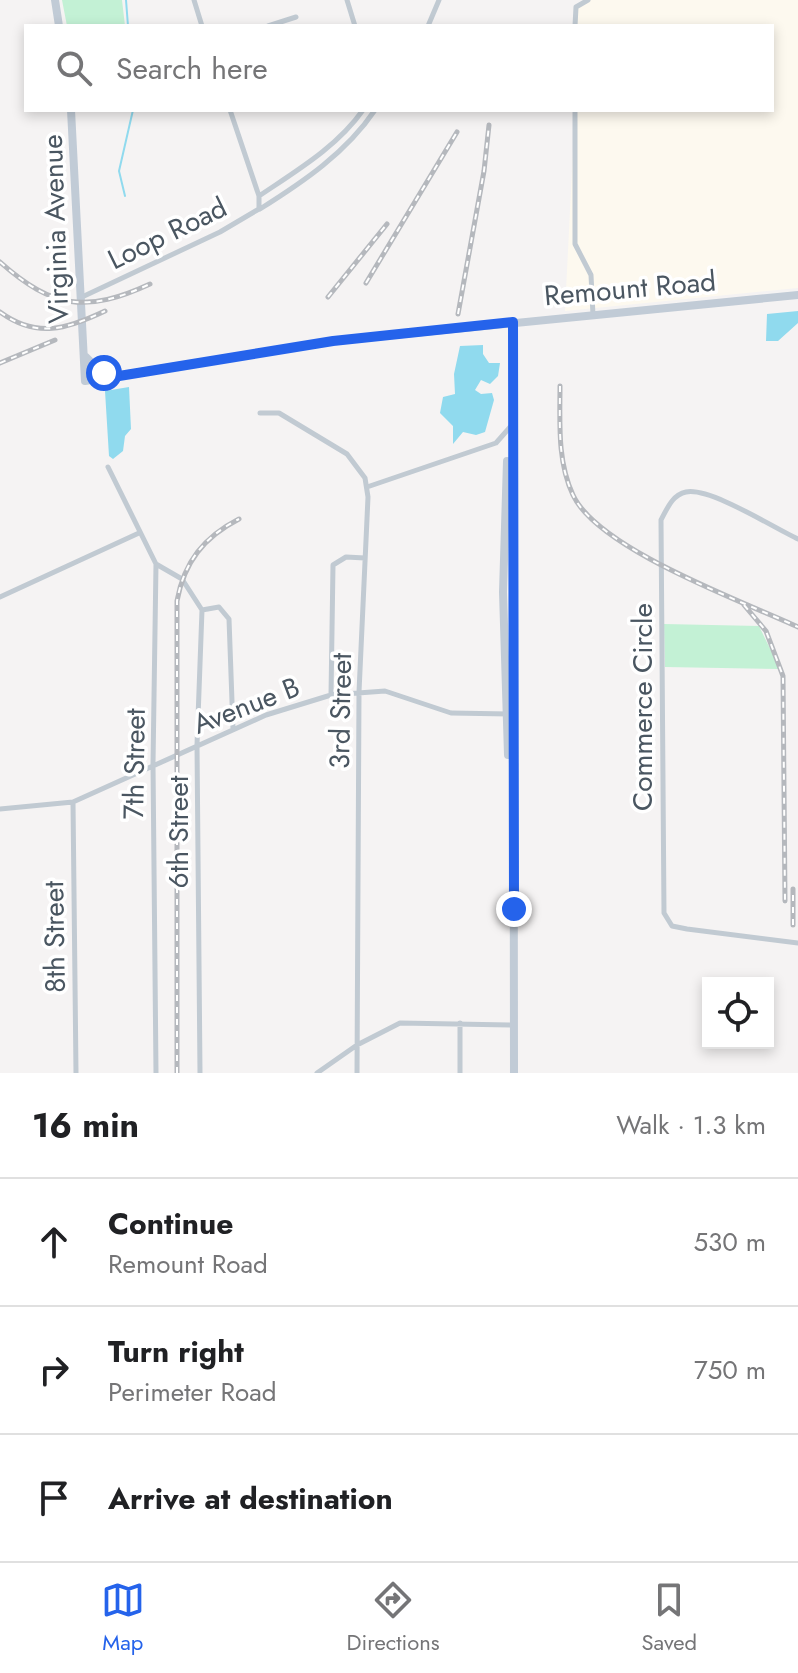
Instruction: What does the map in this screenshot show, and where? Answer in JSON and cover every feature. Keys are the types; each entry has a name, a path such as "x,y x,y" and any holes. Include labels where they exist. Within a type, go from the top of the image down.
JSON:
{"main road":[{"path":"55,0 59,24"},
{"name":"Virginia Avenue","path":"71,112 83,382"},
{"name":"Remount Road","path":"83,382 333,341 798,295"},
{"path":"513,322 511,430 505,485 514,784 514,1073"},
{"path":"82,349 88,363 113,377"}],"street":[{"path":"194,0 201,24"},
{"path":"347,0 354,24"},
{"path":"429,24 439,0"},
{"path":"575,24 576,7 588,0"},
{"path":"274,24 296,17"},
{"name":"Loop Road","path":"79,298 220,232 259,209 259,196 231,112"},
{"name":"Loop Road","path":"259,196 326,148 351,127 362,112"},
{"path":"259,209 307,179 344,146 373,112"},
{"path":"575,112 575,244 591,275 593,315"},
{"path":"260,413 279,413 347,454 365,478 367,487 496,443 511,430"},
{"name":"7th Street","path":"108,467 156,564 153,764 156,1073"},
{"name":"3rd Street","path":"357,1073 359,692 367,487"},
{"name":"Commerce Circle","path":"798,539 706,494 687,492 672,499 661,520 664,913 672,926 798,943"},
{"path":"0,597 139,533"},
{"path":"331,695 333,565 346,557 365,558"},
{"path":"156,564 182,579 202,610 219,607 229,619 233,729"},
{"name":"6th Street","path":"200,1073 197,745 202,610"},
{"name":"Avenue B","path":"0,809 73,802 233,729 331,695 385,691 451,713 510,714"},
{"name":"8th Street","path":"73,802 76,1073"},
{"path":"317,1073 357,1045 400,1023 514,1025"},
{"path":"460,1023 460,1073"}],"shaded area":[{"path":"588,0 798,0 798,288 565,311 575,112 774,112 774,24 575,24 576,7"}],"green space":[{"path":"62,0 122,0 125,24 67,24"},
{"path":"664,624 759,626 780,669 665,667"}],"water":[{"path":"798,311 798,323 778,341 766,341 767,314"},
{"path":"483,345 483,354 489,363 500,363 498,376 490,384 481,380 475,390 481,394 492,393 494,400 485,432 476,435 463,432 453,444 453,426 440,413 443,397 455,394 454,374 460,346"},
{"path":"129,387 131,429 125,436 123,451 113,459 109,456 105,391"}],"waterway":[{"path":"126,0 128,24"},
{"path":"125,196 119,171 133,112"}],"railway":[{"path":"458,314 484,171 489,125"},
{"path":"366,283 457,132"},
{"path":"328,297 387,224"},
{"path":"0,262 37,289 71,302 107,299 150,284"},
{"path":"0,312 27,326 52,328 78,323 105,311"},
{"path":"0,363 55,340"},
{"path":"560,386 560,441 564,469 573,495 588,515 640,554 798,627"},
{"path":"177,1073 177,601 185,574 198,552 216,534 239,519"},
{"path":"744,605 766,631 783,676 785,901"},
{"path":"793,889 793,925"}],"route":[{"path":"104,373 113,377 183,363 333,341 513,322 514,909"}]}
